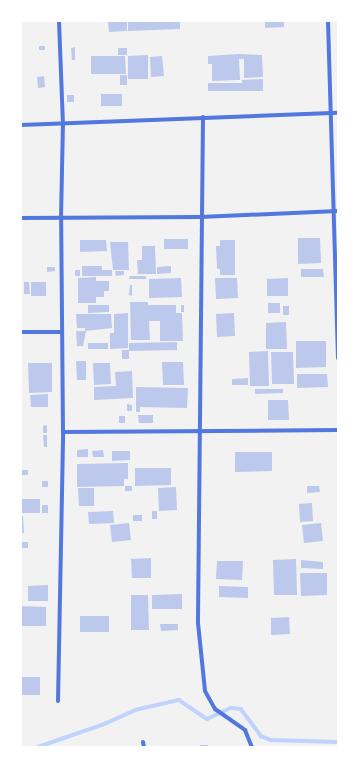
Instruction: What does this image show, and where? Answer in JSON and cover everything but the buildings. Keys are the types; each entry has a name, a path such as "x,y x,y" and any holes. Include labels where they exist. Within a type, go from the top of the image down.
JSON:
{"street":[{"path":"58,702 62,432 61,218 63,125 59,21"},
{"path":"328,21 330,114 336,211 338,358"},
{"path":"21,125 63,125 203,117 338,113"},
{"path":"203,117 200,217 198,623 205,691 215,709 245,730 252,747"},
{"path":"21,218 200,217 336,211"},
{"path":"21,332 61,332"},
{"path":"62,432 338,430"}],"waterway":[{"path":"38,747 102,725 135,710 179,700 207,719 231,708 241,709 261,736 271,740 338,742"}]}
